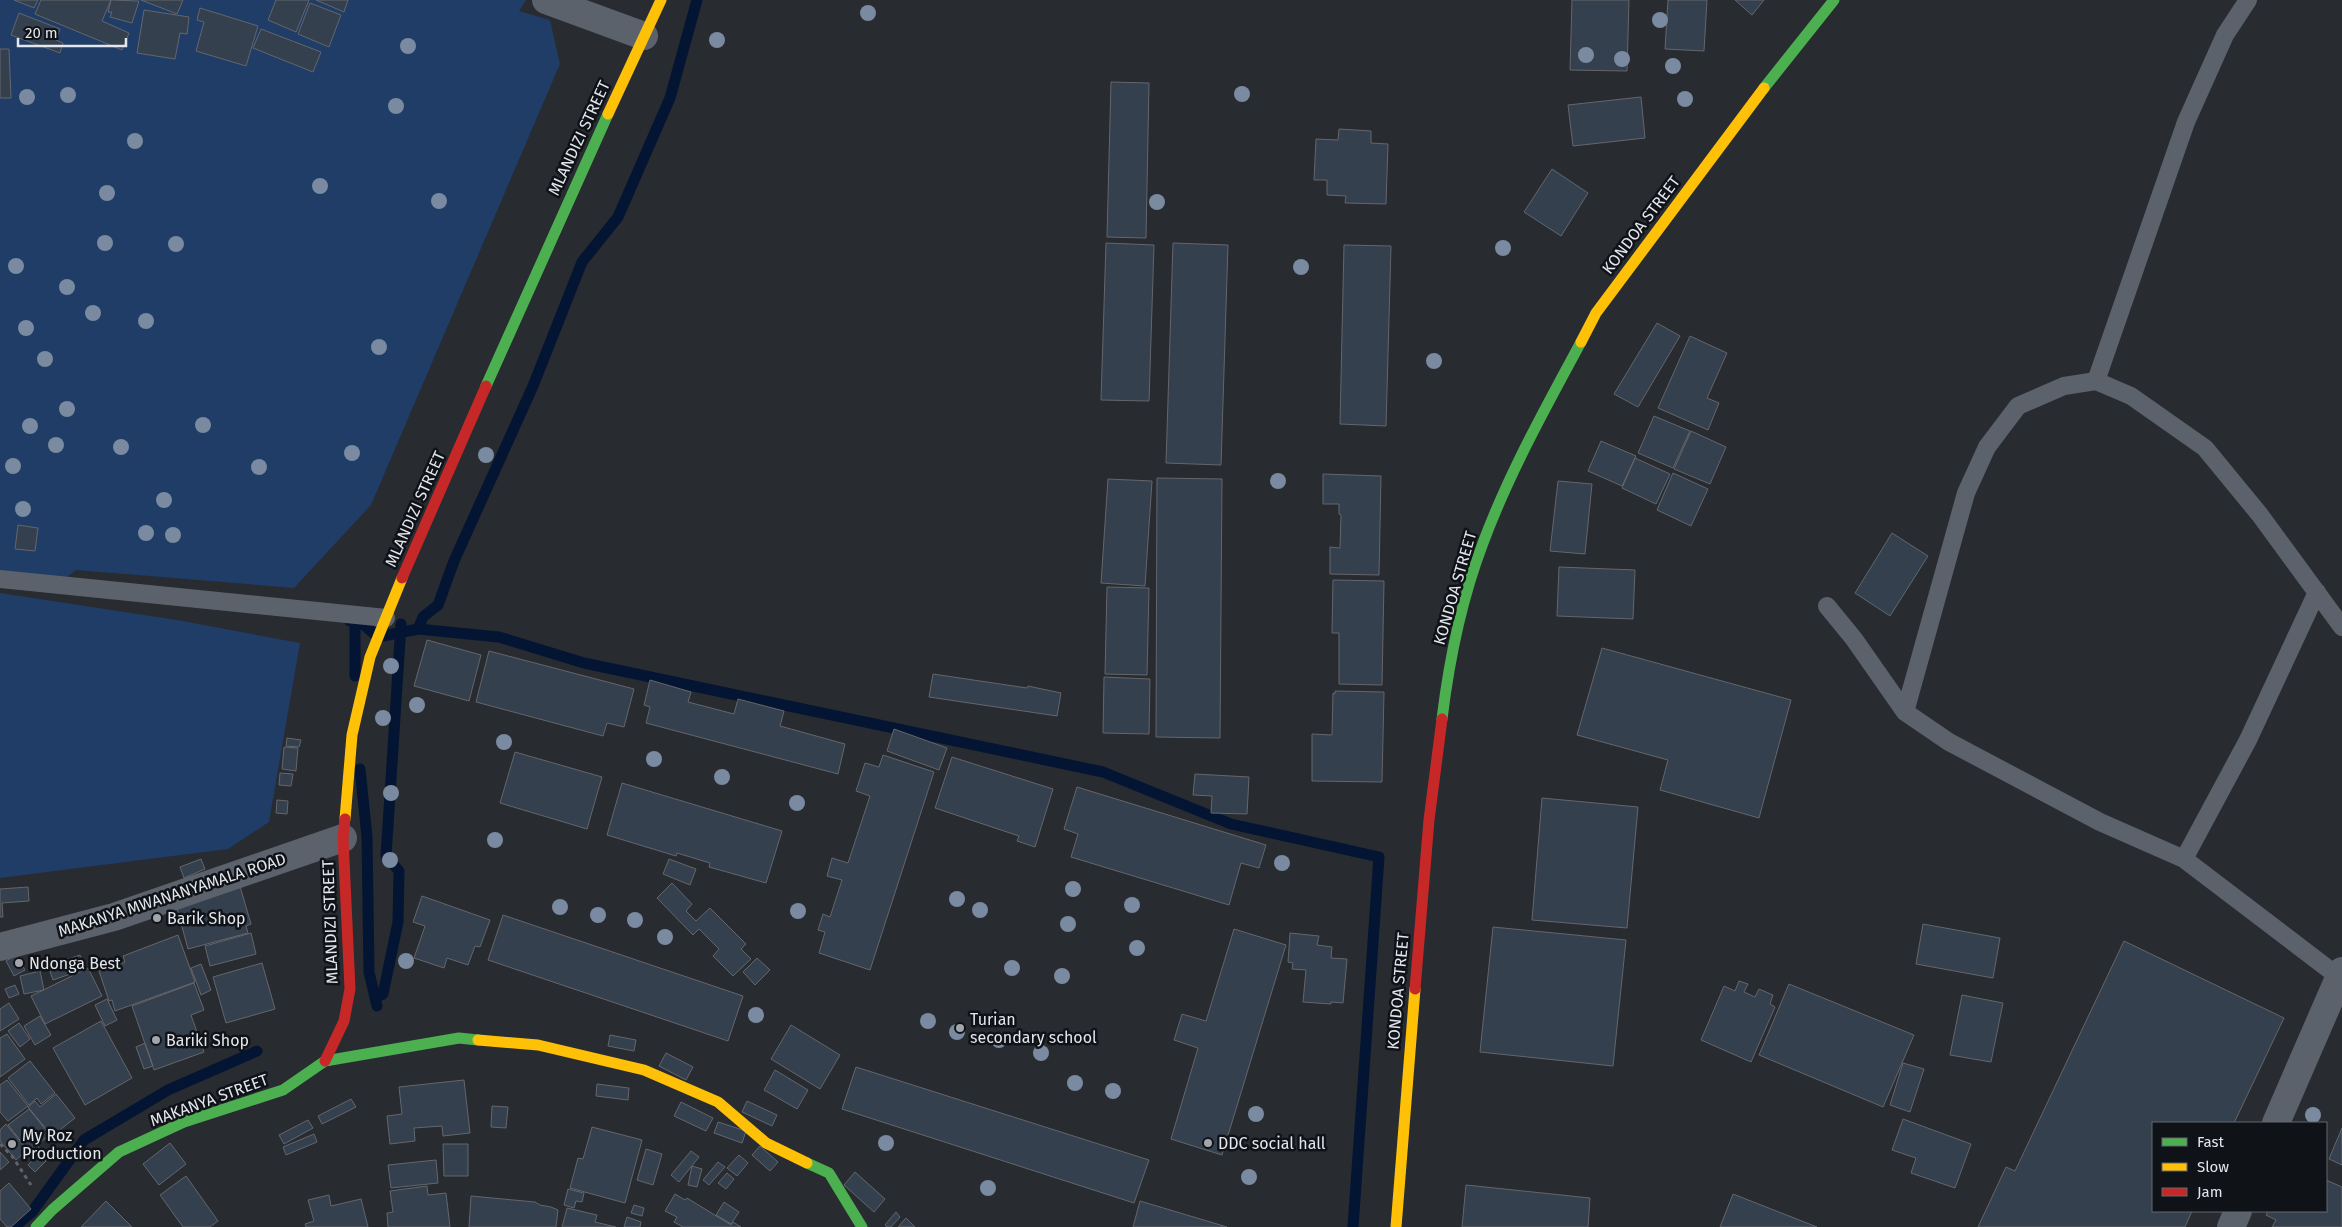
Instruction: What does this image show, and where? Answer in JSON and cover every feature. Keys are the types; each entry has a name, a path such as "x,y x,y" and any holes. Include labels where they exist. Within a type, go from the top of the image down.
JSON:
{"street":[{"path":"546,0 644,36"},
{"name":"MLANDIZI STREET","path":"325,1061 344,1021 350,989 343,838 352,735 370,657 577,180 661,0"},
{"name":"KONDOA STREET","path":"1396,1227 1432,801 1445,695 1461,619 1483,543 1530,436 1596,313 1759,94 1834,0"},
{"name":"MAKANYA MWANANYAMALA ROAD","path":"0,947 114,917 343,838"},
{"path":"2276,1122 2341,976"},
{"path":"325,1061 459,1038 538,1045 644,1070 718,1102 766,1143 829,1173 862,1227"},
{"name":"MAKANYA STREET","path":"36,1227 52,1210 119,1152 184,1122 283,1090 325,1061"},
{"path":"2231,1227 2238,1212"}],"lane":[{"path":"2096,381 2186,122 2225,35 2248,0"},
{"path":"1905,712 1966,492 1987,447 2018,406 2064,386 2096,381 2130,396 2205,448 2317,592 2342,628"},
{"path":"0,579 386,618"},
{"path":"2184,859 2248,740 2317,592"},
{"path":"1827,606 1854,639 1905,712 1958,747 2100,822 2184,859 2341,976"}],"path":[{"path":"0,1144 24,1173"}],"shaded area":[{"path":"0,0 526,0 519,11 550,20 560,64 371,505 294,588 76,570 67,577 0,581"},
{"path":"0,593 177,620 300,643 269,822 228,849 0,878"}],"building":[{"path":"14,0 38,0 34,8"},
{"path":"41,0 111,0 102,21 129,33 122,50 35,14"},
{"path":"111,0 139,1 132,23 110,17 112,12 108,12"},
{"path":"141,0 183,0 177,14"},
{"path":"276,0 309,0 296,32 268,20"},
{"path":"316,0 348,0 344,12"},
{"path":"1572,0 1629,0 1627,71 1570,70"},
{"path":"1668,0 1707,0 1704,51 1665,49"},
{"path":"1735,0 1764,0 1752,15"},
{"path":"310,3 341,15 329,47 298,34"},
{"path":"200,8 258,26 246,66 196,51 204,22 197,20"},
{"path":"144,10 189,17 187,34 180,33 175,59 137,53"},
{"path":"19,13 60,29 56,40 63,43 60,53 11,35"},
{"path":"261,29 321,52 313,72 253,48"},
{"path":"0,49 9,49 11,98 0,98"},
{"path":"1111,82 1149,83 1146,238 1107,237"},
{"path":"1641,97 1645,138 1573,146 1568,105"},
{"path":"1339,129 1371,131 1371,143 1388,144 1386,204 1345,203 1346,196 1327,195 1327,180 1314,180 1316,139 1338,140"},
{"path":"1552,169 1588,193 1561,236 1524,212"},
{"path":"1106,243 1154,245 1149,401 1101,400"},
{"path":"1173,243 1228,245 1221,465 1166,463"},
{"path":"1344,245 1391,246 1386,426 1340,424"},
{"path":"1657,323 1680,336 1638,407 1614,394"},
{"path":"1690,336 1727,353 1707,398 1719,403 1708,430 1658,408"},
{"path":"1654,416 1690,431 1673,468 1638,453"},
{"path":"1691,431 1726,447 1710,484 1674,469"},
{"path":"1601,441 1636,456 1622,486 1588,471"},
{"path":"1635,458 1670,474 1656,504 1622,488"},
{"path":"1673,473 1708,489 1691,526 1657,510"},
{"path":"1323,474 1381,476 1379,575 1330,574 1330,547 1340,548 1341,515 1339,514 1339,504 1323,504"},
{"path":"1157,478 1222,479 1220,738 1156,737"},
{"path":"1108,479 1152,481 1145,586 1101,583"},
{"path":"1558,481 1592,484 1585,554 1550,551"},
{"path":"18,525 38,528 35,551 15,549"},
{"path":"1892,533 1928,556 1890,616 1855,593"},
{"path":"1559,567 1635,570 1633,619 1557,616"},
{"path":"1333,580 1384,581 1382,685 1339,684 1339,633 1332,633"},
{"path":"1107,587 1149,588 1147,675 1105,674"},
{"path":"427,640 481,655 469,701 414,686"},
{"path":"1602,648 1791,700 1759,818 1660,790 1668,760 1577,735"},
{"path":"489,651 634,689 624,727 607,723 603,736 476,702"},
{"path":"933,674 1027,688 1028,686 1061,693 1057,716 929,697"},
{"path":"1104,677 1150,679 1149,734 1103,733"},
{"path":"650,680 691,692 688,702 734,714 738,699 784,711 780,726 845,744 838,774 646,723 650,707 644,705"},
{"path":"1335,691 1384,692 1382,782 1312,781 1312,734 1332,735 1333,693 1335,694"},
{"path":"894,729 947,748 939,770 887,751"},
{"path":"287,738 301,740 299,747 286,746"},
{"path":"284,747 298,748 296,771 282,769"},
{"path":"515,752 602,777 587,829 500,803"},
{"path":"883,755 934,772 870,970 819,953 825,932 818,930 823,914 830,917 842,880 827,876 832,858 848,863 870,796 856,791 865,763 879,767"},
{"path":"952,757 1053,789 1035,847 1017,841 1019,836 935,808"},
{"path":"280,773 293,774 291,786 279,785"},
{"path":"1195,774 1249,777 1247,814 1211,813 1212,796 1193,795"},
{"path":"622,783 782,831 766,883 709,867 710,863 677,853 676,856 607,835"},
{"path":"1077,787 1266,845 1259,868 1241,863 1229,905 1071,857 1078,834 1064,829"},
{"path":"1542,798 1638,807 1627,928 1532,920"},
{"path":"277,800 288,801 287,814 276,813"},
{"path":"201,859 205,869 184,878 180,867"},
{"path":"669,859 696,869 690,885 663,874"},
{"path":"239,883 251,924 246,926 248,933 188,949 175,901"},
{"path":"672,883 692,904 686,911 696,921 710,908 746,944 741,949 751,959 733,976 713,956 719,949 699,929 693,935 657,898"},
{"path":"28,887 29,901 2,903 3,917 0,917 0,889"},
{"path":"422,896 490,920 480,947 475,946 468,965 447,958 444,968 414,958 425,926 413,922"},
{"path":"503,915 743,996 728,1041 488,960"},
{"path":"1923,924 2000,938 1993,978 1916,964"},
{"path":"1493,927 1626,940 1613,1066 1480,1052"},
{"path":"1234,929 1286,945 1222,1155 1171,1139 1198,1048 1174,1040 1182,1014 1206,1021"},
{"path":"251,933 256,954 210,966 205,946"},
{"path":"1290,933 1319,936 1317,945 1332,947 1331,958 1347,959 1343,1003 1303,1002 1306,970 1292,969 1293,963 1288,962"},
{"path":"178,935 195,982 115,1011 112,1000 109,1001 99,971 125,962 123,956"},
{"path":"2124,941 2284,1018 2234,1122 2152,1122 2152,1212 2192,1212 2185,1227 1978,1227 2006,1167 2015,1171"},
{"path":"16,955 25,970 14,976 6,961"},
{"path":"80,955 85,969 53,980 48,966"},
{"path":"757,958 770,970 755,985 743,972"},
{"path":"262,963 275,1009 226,1023 213,977"},
{"path":"201,964 211,990 201,995 191,968"},
{"path":"88,968 102,996 45,1024 31,996"},
{"path":"40,971 44,990 24,994 20,976"},
{"path":"1739,981 1748,984 1744,992 1755,997 1759,989 1773,995 1770,1004 1775,1007 1751,1062 1701,1040 1724,986 1735,991"},
{"path":"194,983 204,1010 191,1015 204,1052 154,1070 132,1006"},
{"path":"1789,984 1914,1035 1883,1107 1759,1055"},
{"path":"15,985 19,994 9,998 5,989"},
{"path":"1962,995 2003,1003 1991,1062 1950,1055"},
{"path":"107,999 117,1020 105,1026 95,1005"},
{"path":"9,1003 19,1019 0,1031 0,1009"},
{"path":"40,1016 51,1035 35,1045 24,1026"},
{"path":"101,1021 132,1078 85,1105 53,1048"},
{"path":"19,1023 30,1039 20,1047 8,1031"},
{"path":"791,1025 840,1055 820,1089 771,1059"},
{"path":"7,1034 25,1059 0,1077 0,1038"},
{"path":"610,1035 636,1040 634,1051 608,1046"},
{"path":"145,1043 153,1066 144,1069 136,1047"},
{"path":"666,1053 693,1067 686,1080 659,1066"},
{"path":"30,1061 55,1093 41,1104 37,1098 29,1105 8,1078"},
{"path":"1903,1063 1924,1069 1910,1112 1890,1105"},
{"path":"856,1067 1149,1160 1134,1203 842,1109"},
{"path":"775,1070 808,1090 797,1109 764,1090"},
{"path":"7,1080 28,1106 8,1121 0,1112 0,1085"},
{"path":"464,1080 470,1133 443,1136 442,1126 414,1128 415,1141 390,1144 387,1116 402,1114 399,1087"},
{"path":"597,1084 629,1088 628,1100 596,1096"},
{"path":"56,1094 75,1118 52,1136 28,1107 35,1101 40,1107"},
{"path":"351,1099 356,1107 322,1124 318,1116"},
{"path":"747,1101 777,1115 772,1126 742,1112"},
{"path":"681,1102 713,1118 706,1131 674,1116"},
{"path":"492,1106 508,1107 506,1128 491,1127"},
{"path":"29,1109 50,1135 37,1145 40,1149 37,1153 32,1147 28,1150 8,1125"},
{"path":"1903,1119 1971,1144 1955,1188 1911,1173 1916,1158 1892,1150"},
{"path":"308,1120 313,1128 284,1144 279,1135"},
{"path":"718,1122 746,1131 742,1143 714,1133"},
{"path":"6,1124 27,1150 16,1160 0,1141 0,1130"},
{"path":"592,1127 642,1140 625,1203 570,1188 578,1158 583,1159"},
{"path":"2342,1128 2342,1165 2329,1159"},
{"path":"314,1134 317,1142 286,1155 283,1147"},
{"path":"170,1143 186,1164 159,1185 143,1164"},
{"path":"443,1144 468,1144 468,1176 444,1176"},
{"path":"760,1146 778,1162 770,1171 752,1155"},
{"path":"50,1148 54,1153 47,1160 42,1154"},
{"path":"646,1149 662,1154 653,1185 637,1180"},
{"path":"691,1151 699,1157 679,1182 671,1175"},
{"path":"0,1152 9,1162 0,1170"},
{"path":"41,1155 46,1161 35,1172 28,1165 36,1156 38,1158"},
{"path":"739,1155 748,1163 737,1176 727,1168"},
{"path":"436,1160 438,1183 391,1188 388,1165"},
{"path":"718,1162 725,1167 709,1185 703,1180"},
{"path":"692,1166 702,1169 697,1187 688,1185"},
{"path":"855,1172 885,1199 874,1212 844,1185"},
{"path":"727,1173 734,1179 726,1189 718,1183"},
{"path":"186,1176 218,1221 210,1227 183,1227 160,1195"},
{"path":"2327,1180 2342,1187 2342,1227 2272,1227 2276,1220 2266,1215 2268,1212 2327,1212"},
{"path":"9,1183 31,1209 11,1227 7,1227 0,1219 0,1191"},
{"path":"1466,1185 1590,1198 1588,1227 1462,1227"},
{"path":"427,1186 428,1195 446,1193 450,1227 388,1227 387,1213 393,1212 390,1191"},
{"path":"568,1189 584,1193 582,1202 576,1201 574,1208 564,1205"},
{"path":"675,1194 685,1200 687,1198 731,1225 733,1222 741,1227 683,1227 674,1222 677,1217 665,1211"},
{"path":"1733,1194 1817,1227 1720,1227"},
{"path":"329,1195 331,1206 361,1199 368,1227 306,1227 305,1224 314,1221 308,1200"},
{"path":"471,1196 535,1202 551,1207 558,1210 556,1227 469,1227"},
{"path":"106,1201 132,1227 81,1227"},
{"path":"1140,1201 1227,1227 1133,1227"},
{"path":"724,1202 739,1212 731,1224 716,1215"},
{"path":"634,1205 644,1208 642,1216 631,1213"},
{"path":"567,1208 597,1215 595,1222 616,1227 562,1227"},
{"path":"896,1212 900,1217 891,1227 887,1227 885,1225"},
{"path":"627,1217 641,1222 640,1227 624,1227"},
{"path":"906,1218 915,1227 898,1227"}],"waterway":[{"path":"418,629 423,617 438,605 454,561 533,386 582,262 618,217 670,98 697,0"},
{"path":"350,621 364,625 378,637 418,629 499,637 584,663 1103,772 1231,824 1379,857 1353,1227"},
{"path":"355,621 355,676"},
{"path":"375,998 383,994 398,922 399,871 386,856 401,624"},
{"path":"360,769 367,837 369,972 377,1006"},
{"path":"14,1227 32,1212 84,1140 168,1090 257,1051"}],"traffic: fast":[{"path":"1764,88 1834,0"},
{"path":"486,386 608,114"},
{"path":"1442,719 1457,630 1475,564 1504,491 1541,416 1581,342"},
{"path":"36,1227 52,1210 119,1152 184,1122 283,1090 325,1061 459,1038 478,1040"},
{"path":"807,1163 829,1173 862,1227"}],"traffic: slow":[{"path":"608,114 661,0"},
{"path":"1581,342 1596,313 1764,88"},
{"path":"345,819 352,735 370,657 402,578"},
{"path":"1396,1227 1415,989"},
{"path":"478,1040 538,1045 644,1070 718,1102 766,1143 807,1163"}],"traffic: jam":[{"path":"402,578 486,386"},
{"path":"1415,989 1429,820 1442,719"},
{"path":"325,1061 344,1021 350,989 343,838 345,819"}],"place":[{"name":"Barik Shop","path":"157,918"},
{"name":"Ndonga Best","path":"19,963"},
{"name":"Turian secondary school","path":"960,1028"},
{"name":"Bariki Shop","path":"156,1040"},
{"name":"DDC social hall","path":"1208,1143"},
{"name":"My Roz Production","path":"12,1144"}]}
